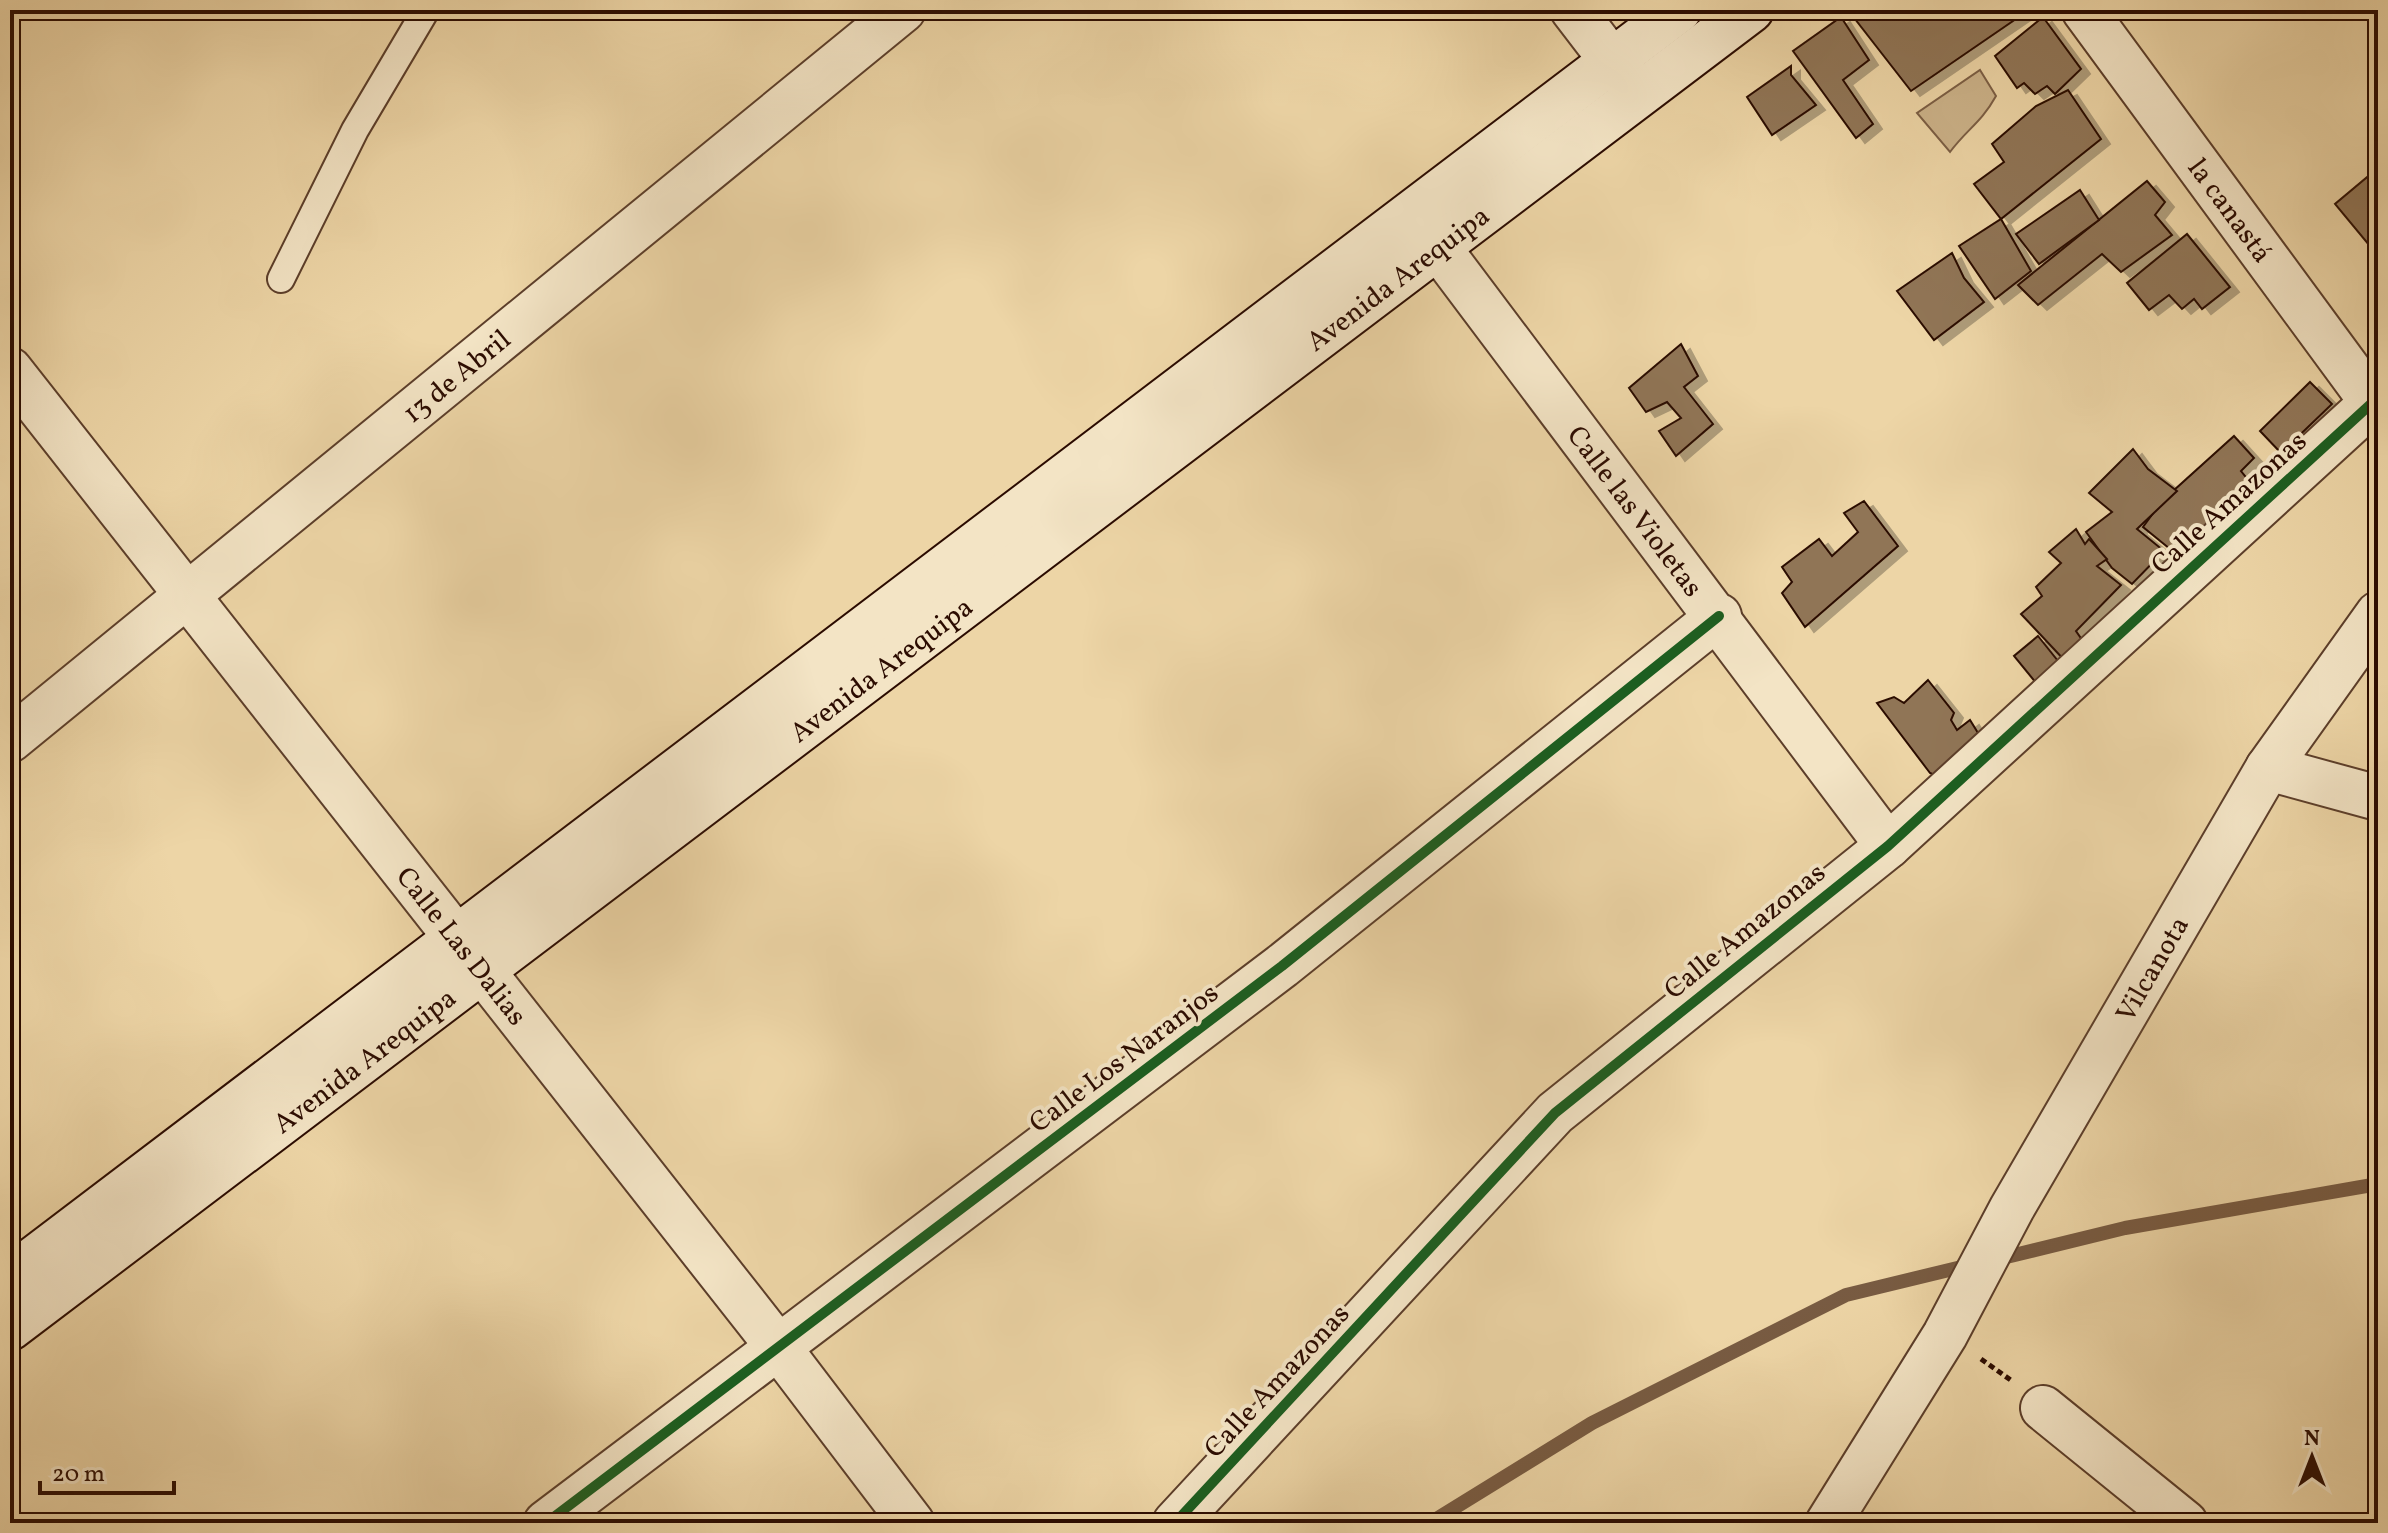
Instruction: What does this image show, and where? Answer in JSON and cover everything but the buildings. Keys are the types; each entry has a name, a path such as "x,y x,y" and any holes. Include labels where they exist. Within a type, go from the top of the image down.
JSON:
{"street":[{"name":"13 de Abril","path":"10,740 903,10"},
{"path":"1573,10 1625,78"},
{"name":"Avenida Arequipa","path":"1625,78 1679,10"},
{"name":"Avenida Arequipa","path":"10,1328 470,954 1424,230 1625,78 1751,10"},
{"name":"la canastá","path":"2084,10 2375,406"},
{"name":"Calle las Violetas","path":"1424,230 1719,616 1888,846"},
{"name":"Calle Las Dalias","path":"10,370 779,1348 912,1523"},
{"name":"Calle Amazonas","path":"1175,1523 1555,1113 1888,846 2375,406"},
{"name":"Vilcanota","path":"1828,1523 1950,1327 2012,1208 2268,768 2378,614"},
{"name":"Calle Los Naranjos","path":"546,1523 1282,966 1719,616"},
{"path":"2268,768 2378,798"},
{"name":"Avenida Arequipa","path":"10,1277 470,954"},
{"path":"2043,1408 2185,1523"}],"lane":[{"path":"281,279 355,130 426,10"}],"path":[{"path":"1950,1327 2043,1408"}],"shaded area":[{"path":"1980,70 1996,96 1950,152 1917,113"}],"waterway":[{"path":"1994,1260 2125,1228 2378,1184"},
{"path":"1430,1523 1592,1423 1846,1295 1974,1264"}],"cycle path":[{"path":"1175,1523 1555,1113 1888,846 2372,403"},
{"path":"546,1523 1282,966 1719,616"}]}
